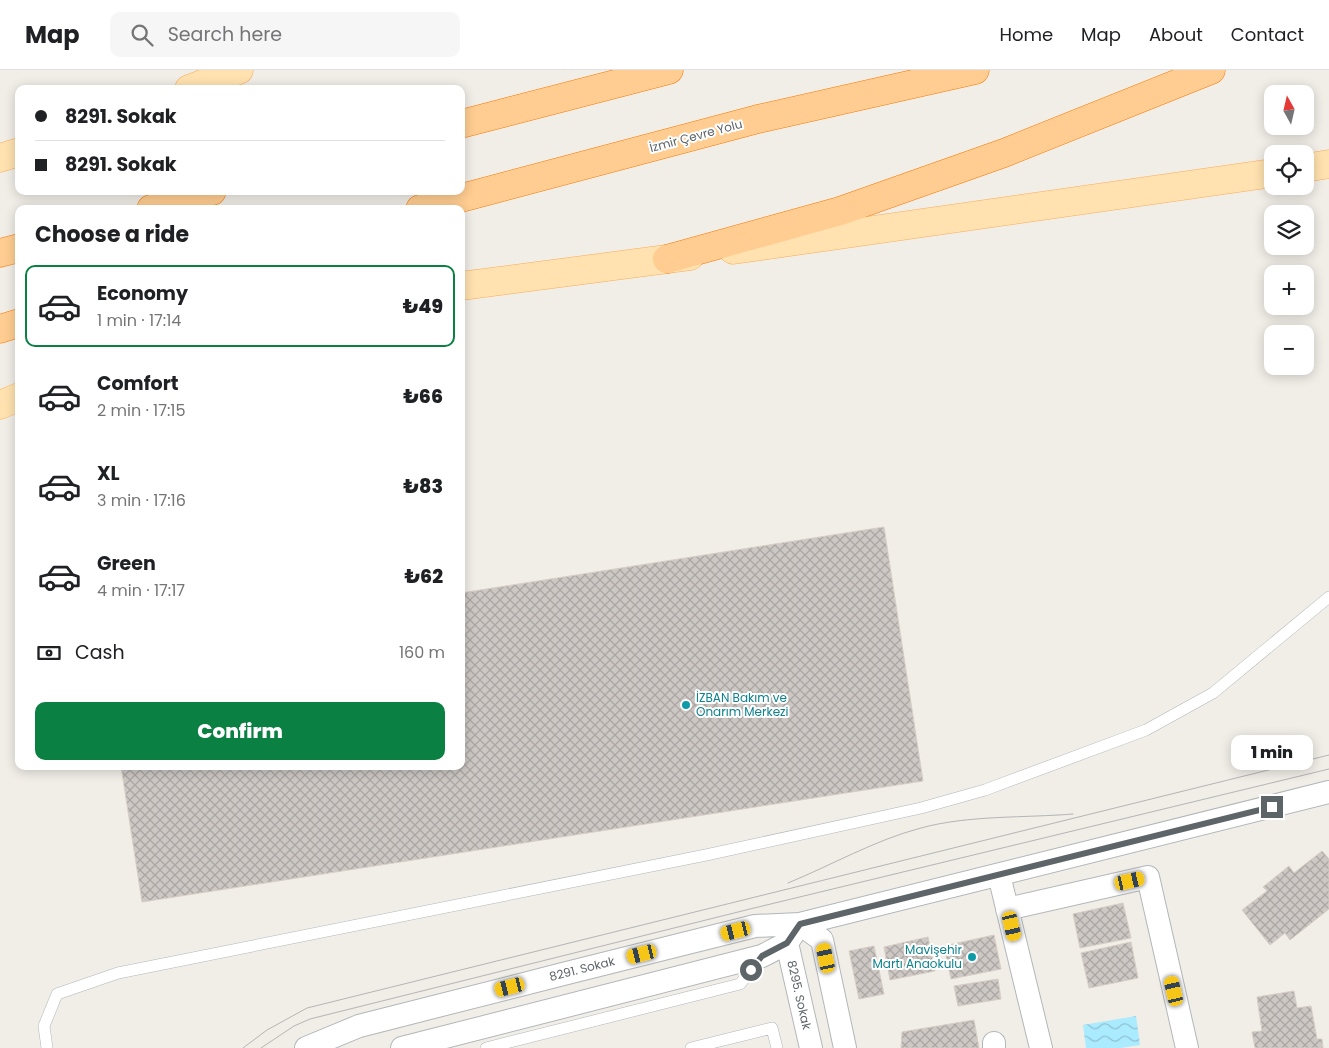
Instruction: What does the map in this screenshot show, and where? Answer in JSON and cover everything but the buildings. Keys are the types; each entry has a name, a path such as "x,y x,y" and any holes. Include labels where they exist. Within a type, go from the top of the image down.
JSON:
{"highway":[{"path":"465,123 669,70"},
{"name":"İzmir Çevre Yolu","path":"435,205 758,120 975,70"},
{"path":"667,259 840,211 1004,153 1211,70"},
{"path":"165,205 198,195"},
{"path":"0,253 15,249"},
{"path":"0,329 15,324"}],"main road":[{"path":"200,85 239,70"},
{"path":"0,152 15,149"},
{"path":"0,158 15,153"},
{"path":"1314,166 1329,164"},
{"path":"465,285 667,259 1264,174"},
{"path":"0,386 15,381"},
{"path":"0,405 15,399"}],"street":[{"name":"8291. Sokak","path":"306,1048 359,1026 567,973 755,926 800,924 1329,792"},
{"path":"999,875 1041,1048"},
{"path":"1007,909 1148,877 1187,1048"},
{"path":"402,1048 762,956 787,943 800,924 822,940 845,1048"},
{"name":"8295. Sokak","path":"787,943 811,1048"}],"lane":[{"path":"47,1048 44,1026 57,994 118,973 706,855 921,808 985,790 1146,730 1213,692 1329,597"},
{"path":"486,1048 740,984 762,956"},
{"path":"690,1048 772,1028 777,1048"}],"water":[{"path":"1136,1016 1140,1045 1120,1048 1086,1048 1083,1025"}],"tram line":[{"path":"243,1048 267,1030 307,1008 1329,755"},
{"path":"261,1048 294,1026 310,1019 750,909 1329,769"},
{"path":"788,883 870,846 921,828 977,819 1073,814"}],"place":[{"name":"İZBAN Bakım ve Onarım Merkezi","path":"686,705"},
{"name":"Mavişehir Martı Anaokulu","path":"972,957"}],"route":[{"path":"751,970 762,956 787,943 800,924 1272,807"}]}
